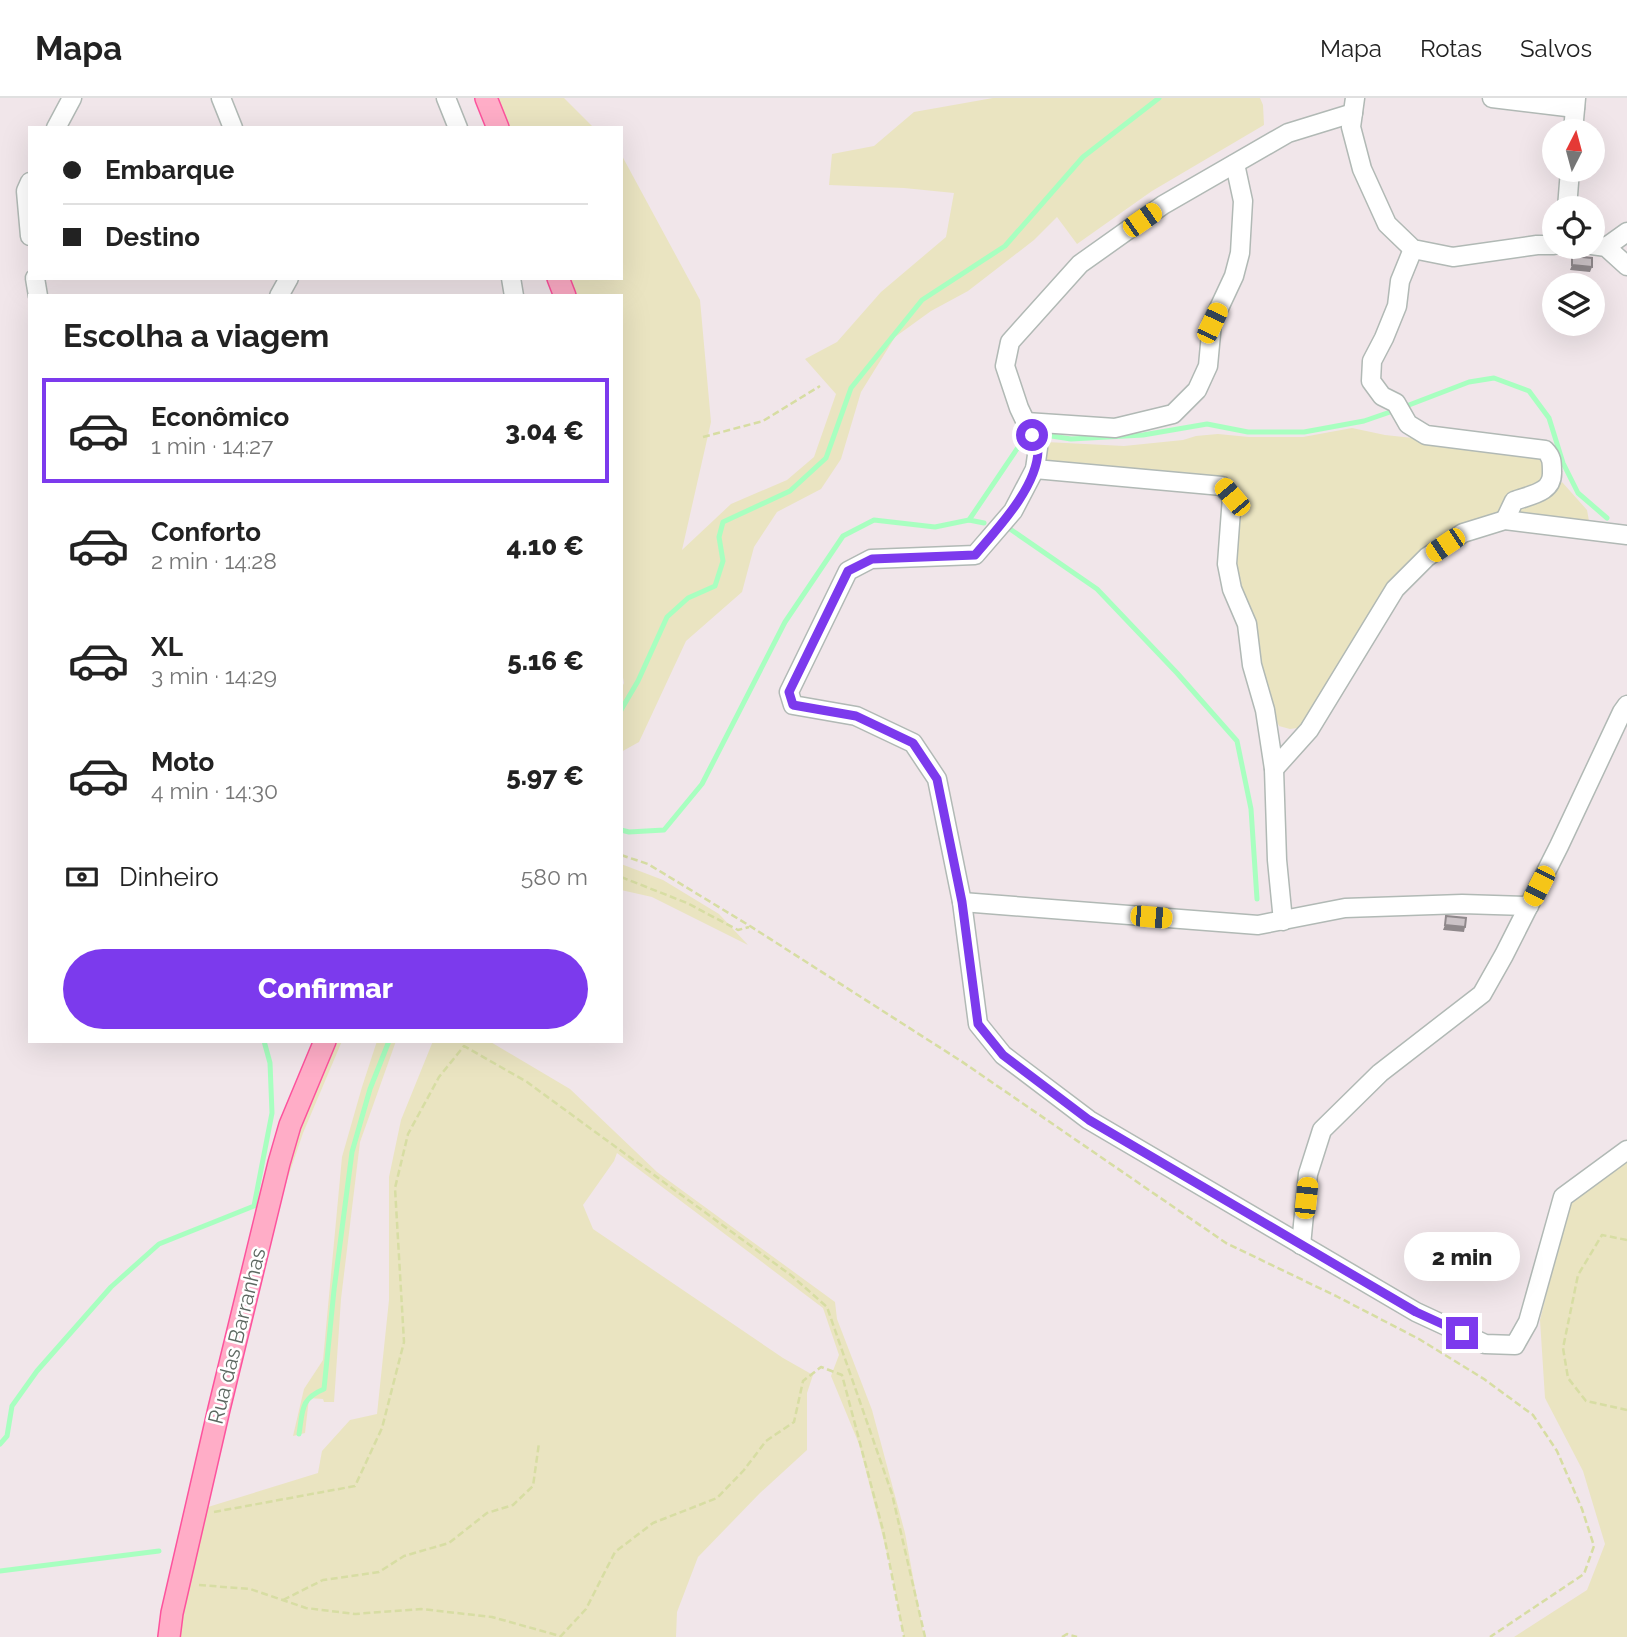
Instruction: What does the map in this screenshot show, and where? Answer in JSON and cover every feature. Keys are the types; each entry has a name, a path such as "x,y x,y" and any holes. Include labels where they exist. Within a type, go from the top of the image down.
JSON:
{"main road":[{"path":"486,98 497,126"},
{"name":"Rua das Barranhas","path":"169,1637 194,1515 279,1163 290,1125 325,1043"}],"lane":[{"path":"57,126 72,98"},
{"path":"221,98 232,126"},
{"path":"446,98 457,126"},
{"path":"1492,98 1575,103"},
{"path":"1354,106 1288,133 1163,205 1080,264 1010,342 1004,366 1019,408 1038,448 1035,469 1013,511 975,555 872,559 848,571 789,692 793,705 856,716 913,743 937,779 962,902 978,1024 1003,1055 1089,1120 1416,1312 1485,1344 1515,1345 1528,1322 1563,1197 1627,1150"},
{"path":"1354,106 1350,127 1362,169 1387,224 1413,249 1453,257 1542,245"},
{"path":"1026,422 1115,428 1173,414 1197,390 1208,366 1212,323 1234,276 1240,253 1243,201 1235,164"},
{"path":"28,186 28,214"},
{"path":"1605,243 1627,232"},
{"path":"1413,249 1401,281 1396,306 1372,361 1371,381 1382,396 1396,403 1408,424 1426,435 1545,450 1551,457 1553,480 1547,489 1514,501 1505,520"},
{"path":"1605,249 1627,266"},
{"path":"1035,469 1222,486 1232,497 1227,564 1232,589 1247,624 1252,665 1265,710 1274,769 1277,860 1283,921"},
{"path":"1274,769 1309,730 1395,589 1427,557 1463,533 1505,520 1627,535"},
{"path":"1301,1245 1308,1174 1322,1130 1380,1073 1482,994 1529,906 1627,705"},
{"path":"962,902 1258,925 1345,908 1462,904 1529,906"}],"path":[{"path":"703,437 764,421 820,386"},
{"path":"623,856 648,864 961,1060 1226,1243 1419,1339 1484,1379 1533,1415 1557,1451 1582,1509 1594,1546 1584,1574 1490,1637"},
{"path":"623,878 687,903 738,930 750,926"},
{"path":"194,1515 355,1486 382,1428 404,1342 395,1188 408,1134 439,1077 465,1043"},
{"path":"464,1046 527,1082 792,1276 827,1307 892,1494 925,1637"},
{"path":"1627,1240 1602,1235 1578,1275 1563,1348 1568,1378 1586,1401 1627,1410"},
{"path":"178,1584 250,1589 306,1608 355,1614 421,1609 492,1617 561,1637 586,1609 615,1552 653,1523 717,1498 744,1470 766,1441 793,1422 803,1381 821,1367 842,1375 883,1530 904,1637"},
{"path":"283,1600 323,1580 379,1572 404,1556 449,1543 487,1513 513,1505 533,1486 540,1443"},
{"path":"1062,1637 1067,1634 1077,1637"}],"shaded area":[{"path":"496,98 564,98 592,126 508,126"},
{"path":"993,98 1260,98 1264,125 1152,191 1077,244 1057,217 1034,240 968,291 931,311 895,337 861,392 841,459 821,489 777,512 754,547 742,592 686,641 639,742 623,751 623,294 575,294 570,280 623,280 623,158 700,300 711,422 682,550 731,504 787,480 814,457 836,394 805,359 837,342 881,292 946,237 954,193 829,185 832,154 874,146 914,112"},
{"path":"1352,428 1385,435 1542,452 1545,456 1544,481 1504,516 1415,566 1305,727 1290,729 1279,726 1257,674 1260,648 1232,574 1232,488 1044,465 1046,442 1124,446 1218,434 1303,437"},
{"path":"1562,482 1587,510 1589,521 1584,525 1514,517 1518,503 1553,492"},
{"path":"623,865 663,880 719,914 748,945 652,897 623,890"},
{"path":"333,1043 341,1043 303,1133 275,1216 298,1133"},
{"path":"376,1043 395,1043 360,1142 341,1299 334,1402 309,1398 305,1433 293,1436 304,1389 323,1360 342,1157"},
{"path":"432,1043 492,1043 570,1089 657,1172 835,1302 837,1319 872,1410 905,1533 924,1637 904,1637 891,1569 859,1444 831,1376 839,1355 823,1308 617,1153 583,1205 593,1229 783,1358 813,1375 807,1393 807,1450 760,1493 698,1557 677,1612 676,1637 179,1637 188,1580 208,1507 318,1473 322,1451 350,1420 377,1414 389,1300 389,1177 401,1120"},
{"path":"1627,1162 1627,1637 1514,1637 1587,1590 1605,1544 1583,1471 1545,1398 1540,1320 1568,1206"}],"building":[{"path":"1572,259 1592,259 1592,267 1572,265"},
{"path":"1446,916 1466,918 1465,927 1445,925"}],"waterway":[{"path":"623,707 638,681 667,617 688,598 715,586 723,561 719,537 723,522 790,491 826,458 851,388 922,300 1005,246 1083,157 1159,98"},
{"path":"1409,405 1469,382 1494,378 1529,391 1549,418 1563,463 1578,493 1607,518"},
{"path":"1045,435 1071,439 1143,435 1207,424 1248,432 1304,432 1364,421 1393,411"},
{"path":"623,830 664,830 702,784 785,622 843,536 874,520 935,527 969,520 1021,443"},
{"path":"969,520 984,523"},
{"path":"1010,529 1097,589 1237,741 1251,809 1257,899"},
{"path":"0,1444 7,1436 12,1406 37,1371 111,1287 159,1244 254,1206 272,1113 270,1063 265,1043"},
{"path":"299,1434 304,1406 311,1397 324,1389 352,1152 370,1089 388,1043"},
{"path":"0,1571 159,1551"}],"route":[{"path":"1032,435 1038,448 1035,469 1013,511 975,555 872,559 848,571 789,692 793,705 856,716 913,743 937,779 962,902 978,1024 1003,1055 1089,1120 1416,1312 1462,1333"}]}
